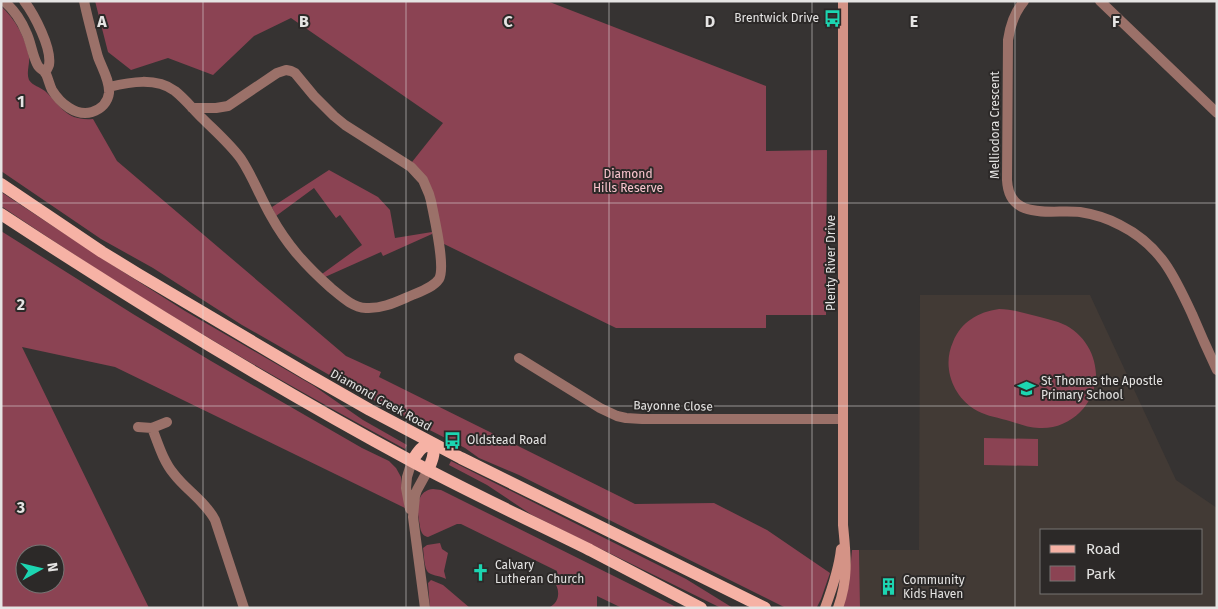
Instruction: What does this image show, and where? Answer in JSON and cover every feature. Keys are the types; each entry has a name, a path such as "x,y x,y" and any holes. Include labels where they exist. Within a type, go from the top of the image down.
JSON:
{"main road":[{"name":"Diamond Creek Road","path":"1,184 102,252 306,374 495,476 569,510 765,608"},
{"path":"1,214 150,310 336,419 428,470 701,608"},
{"path":"412,461 421,448 433,444 433,458 428,470"}],"street":[{"path":"4,1 10,6 22,25 32,47 36,62 45,73 56,95 76,112 90,113 102,106 107,100 109,87 93,39 84,1"},
{"path":"24,1 33,13 44,40 49,59 49,66 45,73"},
{"name":"Plenty River Drive","path":"838,608 845,584 846,567 843,525 843,1"},
{"name":"Melliodora Crescent","path":"1024,1 1014,16 1008,40 1008,193 1021,208 1027,210 1070,211 1095,215 1118,224 1140,237 1159,255 1174,276 1217,370"},
{"path":"1100,1 1217,113"},
{"path":"109,87 139,82 152,82 170,88 175,92 240,158 252,176 274,222 296,254 314,273 351,304 364,308 387,306 438,281 442,268 431,201 423,180 405,162 345,125 334,116 291,70 277,72 228,106 192,108"},
{"name":"Bayonne Close","path":"519,358 600,408 626,418 843,418"},
{"path":"138,428 152,428 167,422"},
{"path":"152,428 170,468 208,509 215,520 244,608"},
{"path":"412,461 406,488 413,517 425,608"},
{"path":"413,517 415,496 428,470"},
{"name":"Plenty River Drive","path":"825,608 834,584 840,558 843,525"}],"shaded area":[{"name":"St Thomas the Apostle Primary School","path":"920,295 1090,295 1176,480 1217,508 1217,608 860,608 859,550 919,550"}],"green space":[{"name":"Diamond Hills Reserve","path":"95,1 547,1 766,86 766,151 827,150 826,315 766,315 766,328 616,328 442,243 434,196 412,162 443,123 291,18 254,36 213,75 168,58 131,70 108,52"},
{"path":"1,6 23,36 29,57 29,80 45,91 65,112 76,118 93,119 117,161 346,356 381,372 379,377 635,504 714,503 767,530 830,573 817,607 786,608 519,475 479,458 465,448 359,392 242,325 153,268 101,239 1,171"},
{"path":"329,170 378,197 390,210 395,238 432,232 432,234 383,256 381,252 325,277 322,274 362,245 340,215 336,218 314,188 276,216 272,207"},
{"path":"1,192 185,311 314,386 363,420 407,445 405,449 256,366 109,277 1,206"},
{"path":"1,231 211,361 362,448 389,461 401,477 405,508 115,367 22,347 149,608 1,608"},
{"path":"999,309 1018,311 1058,322 1074,330 1085,342 1095,365 1095,385 1086,405 1070,420 1050,428 1031,427 981,413 966,403 960,396 951,379 949,370 950,351 956,335 977,315"},
{"path":"984,438 1038,439 1038,466 984,465"},
{"path":"451,461 686,579 733,608 721,608 532,515 487,485 449,465"},
{"path":"433,489 441,490 678,608 622,608 597,596 597,608 548,608 555,603 558,596 556,584 553,580 557,571 461,524 428,537 423,535 418,516 419,501 423,493"},
{"path":"440,543 442,549 448,553 444,571 446,579 429,573 424,562 423,548 427,545"},
{"path":"852,550 859,550 860,608 842,608 849,584"},
{"path":"431,580 443,585 470,608 430,608 428,583"}],"place":[{"name":"Brentwick Drive","path":"833,18"},
{"name":"St Thomas the Apostle Primary School","path":"1027,388"},
{"name":"Oldstead Road","path":"453,440"},
{"name":"Calvary Lutheran Church","path":"481,572"},
{"name":"Community Kids Haven","path":"889,587"}]}
